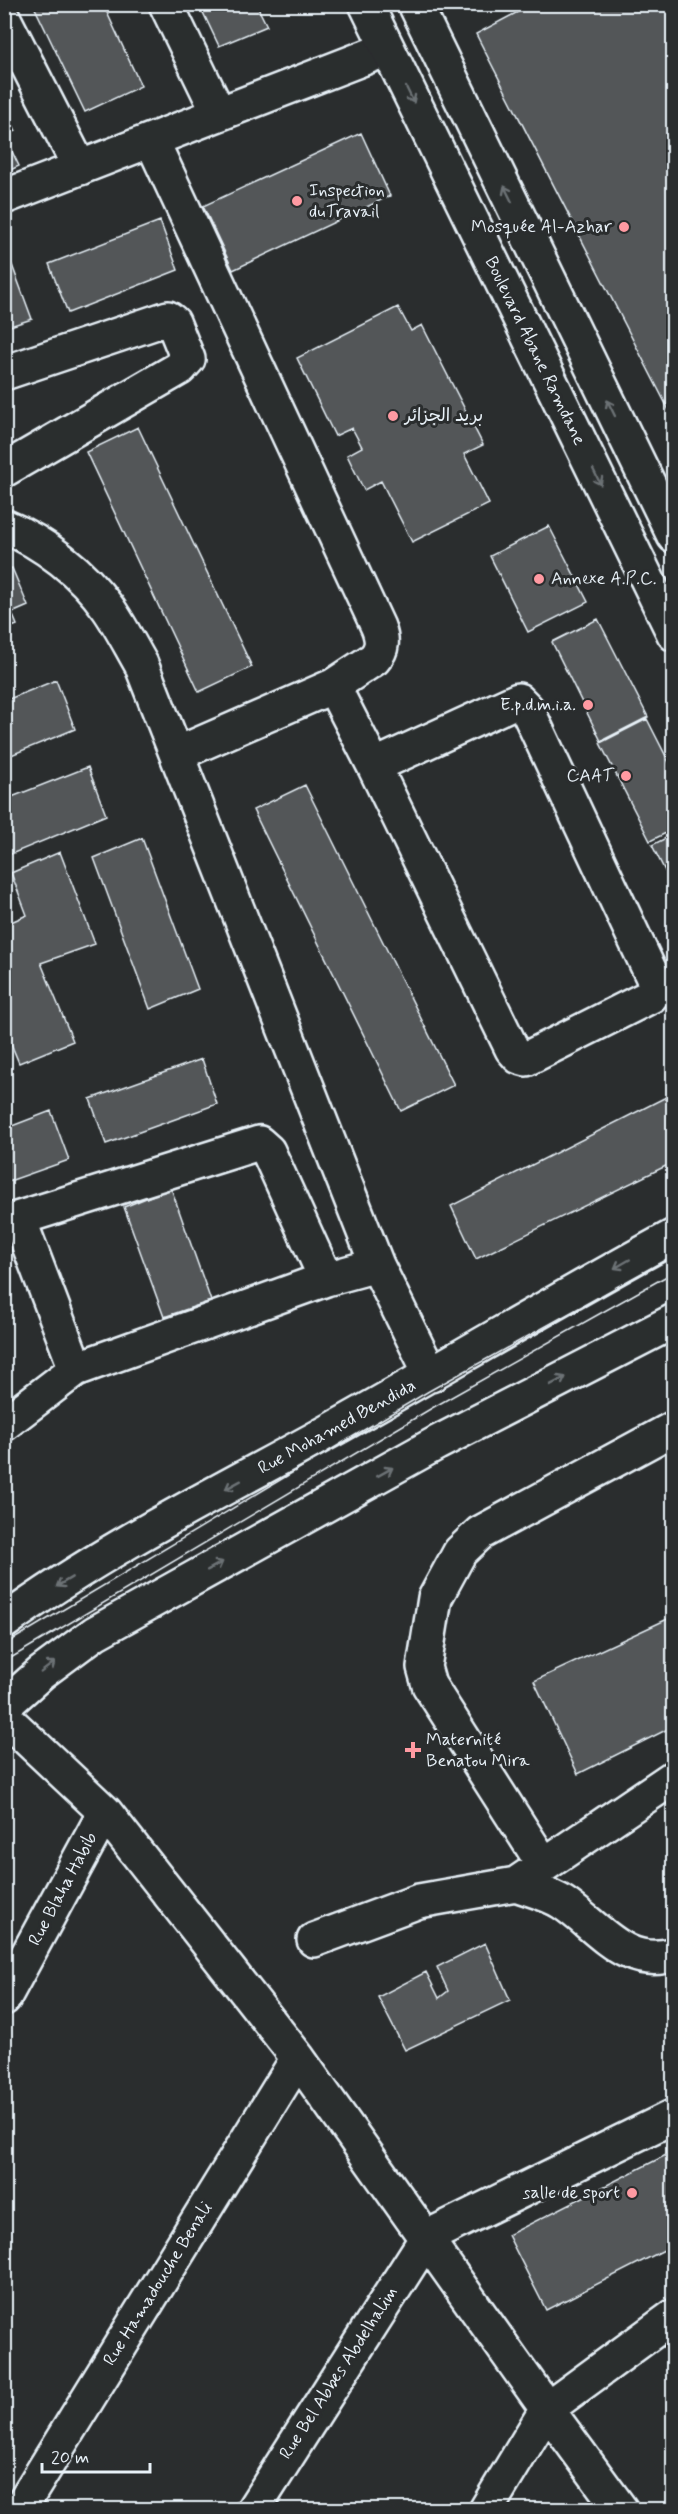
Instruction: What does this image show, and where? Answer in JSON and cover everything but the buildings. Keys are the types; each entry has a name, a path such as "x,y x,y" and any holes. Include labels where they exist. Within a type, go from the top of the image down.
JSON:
{"street":[{"path":"166,4 219,114"},
{"name":"Boulevard Abane Ramdane","path":"366,4 674,633"},
{"path":"415,4 666,502 674,536"},
{"path":"4,20 80,168"},
{"path":"4,197 387,49"},
{"path":"152,141 378,627 382,643 378,654 333,686 177,754"},
{"path":"4,373 168,318 173,322 188,359 180,368 4,470"},
{"path":"4,526 17,531 70,564 108,608 141,664 377,1265 431,1375"},
{"path":"333,686 512,1049 519,1057 531,1058 654,993 656,990 654,982 527,709 520,701 512,701 374,766"},
{"path":"76,1369 12,1221 259,1143 268,1151 326,1279"},
{"name":"Rue Mohamed Bendida","path":"4,1622 41,1595 126,1544 431,1375 674,1236"},
{"path":"4,1424 76,1369 326,1279 377,1265"},
{"path":"4,1706 41,1673 95,1633 437,1443 674,1321"},
{"path":"544,1865 429,1685 424,1667 435,1598 460,1552 480,1533 674,1428"},
{"path":"4,1717 105,1812 298,2058 621,2510"},
{"path":"314,1940 419,1901 516,1884 674,1777"},
{"name":"Rue Blaha Habib","path":"4,1998 105,1812"},
{"path":"516,1884 561,1901 626,1953 646,1959 660,1959 674,1954"},
{"name":"Rue Hamadouche Benali","path":"19,2510 298,2058"},
{"path":"427,2237 674,2116"},
{"name":"Rue Bel Abbes Abdelhalim","path":"253,2510 427,2237"},
{"path":"486,2510 547,2409 674,2316"}],"tram line":[{"path":"4,1645 429,1391 674,1255"},
{"path":"4,1662 432,1408 674,1272"}],"place":[{"name":"Inspection duTravail","path":"297,201"},
{"name":"Mosquée Al-Azhar","path":"624,227"},
{"name":"بريد الجزائر","path":"393,416"},
{"name":"Annexe A.P.C.","path":"539,579"},
{"name":"E.p.d.m.i.a.","path":"588,705"},
{"name":"CAAT","path":"626,776"},
{"name":"Maternité Benatou Mira","path":"413,1750"},
{"name":"salle de sport","path":"632,2193"}]}
